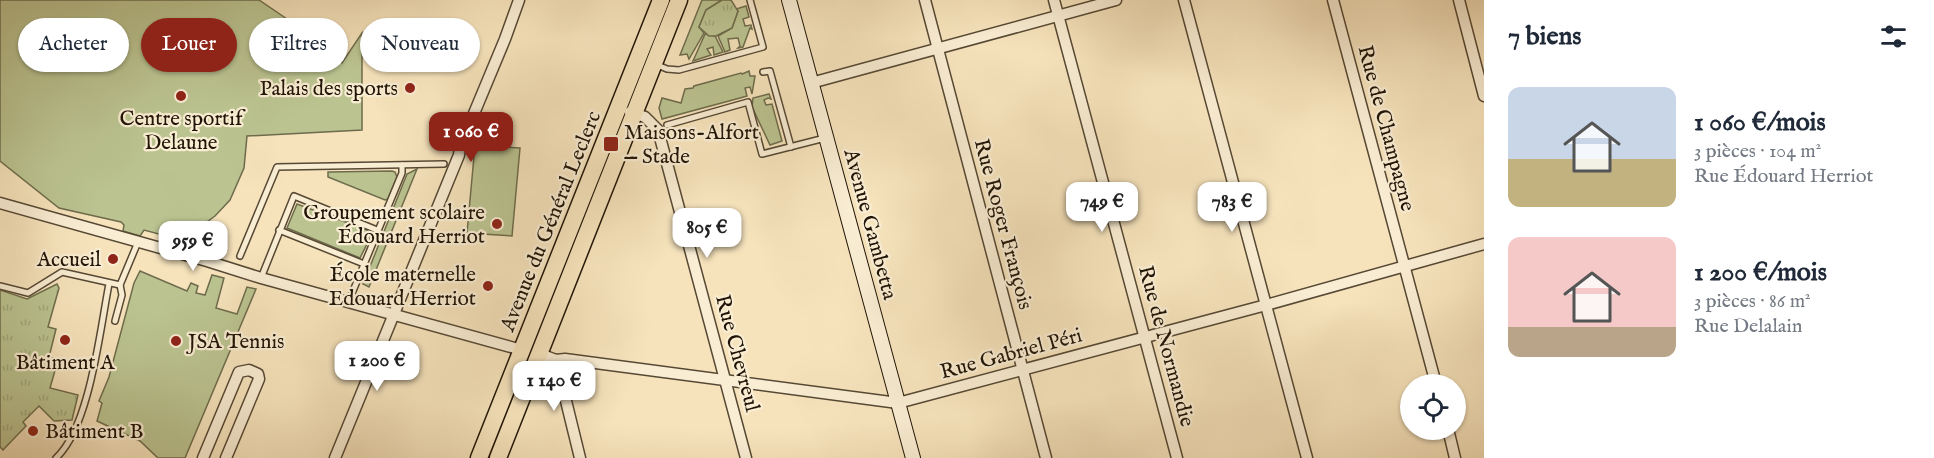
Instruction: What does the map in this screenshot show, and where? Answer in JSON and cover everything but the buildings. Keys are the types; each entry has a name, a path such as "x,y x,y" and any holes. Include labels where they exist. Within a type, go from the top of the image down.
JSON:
{"main road":[{"name":"Avenue du Général Leclerc","path":"479,458 661,0"},
{"name":"Avenue du Général Leclerc","path":"498,458 679,0"},
{"path":"522,350 540,354"}],"street":[{"path":"336,458 519,0"},
{"name":"Avenue Gambetta","path":"789,0 913,458"},
{"name":"Rue Roger François","path":"925,0 1046,458"},
{"name":"Rue de Normandie","path":"1054,0 1177,458"},
{"path":"811,82 1116,0"},
{"path":"1184,0 1307,458"},
{"name":"Rue de Champagne","path":"1333,0 1433,374"},
{"path":"1459,0 1484,96"},
{"path":"618,111 636,112"},
{"name":"Rue Chevreul","path":"636,112 650,120 658,130 746,458"},
{"path":"0,203 261,279 522,350"},
{"name":"Rue Gabriel Péri","path":"540,354 556,360 565,359 898,404 1484,244"},
{"path":"556,360 580,458"},
{"path":"203,458 239,372 249,370 258,374 259,379 226,458"},
{"path":"1451,440 1455,458"}],"lane":[{"path":"654,64 667,69 679,70 763,47 750,0"},
{"path":"763,72 770,71 791,147"},
{"path":"667,125 748,102 762,154 826,137"},
{"path":"240,256 277,167 444,164"},
{"path":"348,303 402,173 402,165"},
{"path":"261,279 294,196 377,230"},
{"path":"279,230 364,264"},
{"path":"115,321 122,295 120,285 138,242"},
{"path":"0,286 28,293 62,272 120,285"},
{"path":"56,458 72,438 81,417 109,284"}],"green space":[{"name":"Centre sportif Delaune","path":"0,0 259,0 286,18 249,18 249,72 348,72 348,54 360,36 362,130 247,136 244,168 230,200 215,216 196,230 189,242 144,230 140,236 123,231 124,225 121,222 59,208 0,161"},
{"path":"702,0 722,0 706,10 699,27 704,33 689,59 687,54 680,55"},
{"path":"722,0 731,0 738,11 732,28 716,36 709,36 699,27 706,10"},
{"path":"746,6 749,17 743,19 745,26 751,25 752,29 750,28 743,47 738,48 740,46 738,38 728,39 730,50 725,52 718,36 732,28 738,11 736,9"},
{"path":"705,34 715,36 723,52 714,55 713,47 707,49 711,55 693,61"},
{"path":"749,71 750,76 755,76 752,94 750,87 745,88 747,96 662,119 659,108 662,98 681,103 685,89"},
{"path":"769,94 771,99 764,100 766,105 772,104 782,141 770,145 752,107 753,98"},
{"path":"475,145 520,148 512,236 467,233"},
{"path":"417,169 369,287 363,284 407,174"},
{"path":"392,171 397,177 388,199 385,200 328,177 328,172"},
{"path":"297,204 367,230 370,238 360,258 287,228"},
{"name":"JSA Tennis","path":"140,271 187,291 191,283 198,286 196,293 205,295 212,275 224,278 216,308 237,314 247,287 256,289 185,458 158,458 140,441 97,421 102,403 99,401 109,377 134,283"},
{"path":"57,284 59,288 48,327 56,329 49,357 58,360 50,388 78,395 72,420 54,421 39,406 23,422 26,426 3,450 0,447 0,290 27,299"}],"place":[{"name":"Palais des sports","path":"410,88"},
{"name":"Centre sportif Delaune","path":"181,96"},
{"name":"Maisons-Alfort — Stade","path":"611,144"},
{"name":"Groupement scolaire Édouard Herriot","path":"497,224"},
{"name":"Accueil","path":"113,259"},
{"name":"École maternelle Edouard Herriot","path":"488,286"},
{"name":"Bâtiment A","path":"65,340"},
{"name":"JSA Tennis","path":"176,341"},
{"name":"Bâtiment B","path":"33,431"}]}
